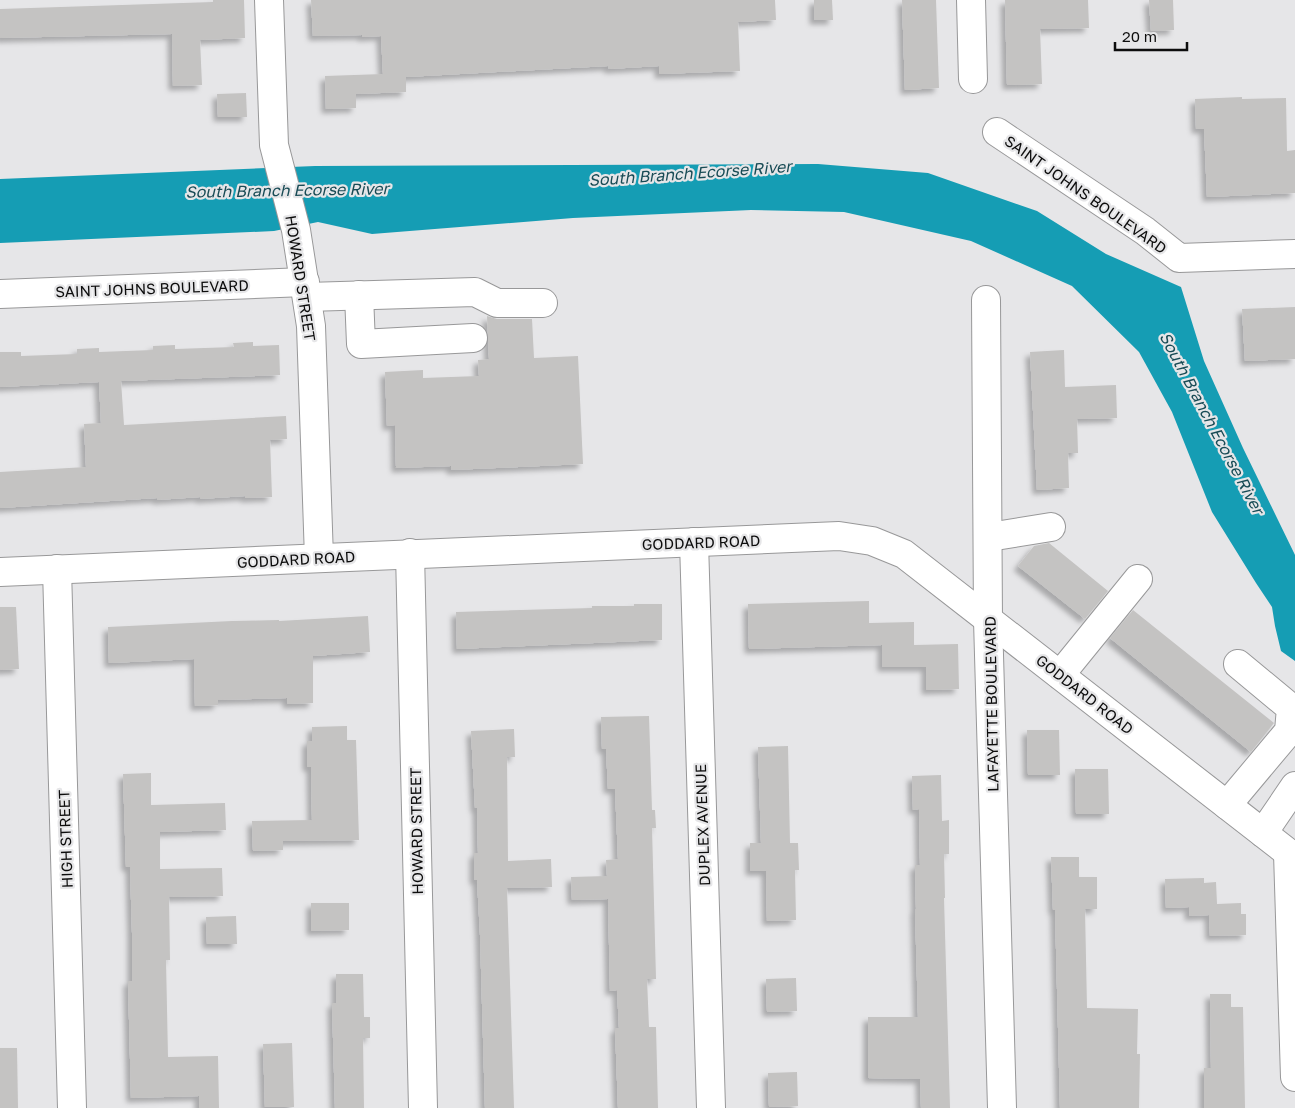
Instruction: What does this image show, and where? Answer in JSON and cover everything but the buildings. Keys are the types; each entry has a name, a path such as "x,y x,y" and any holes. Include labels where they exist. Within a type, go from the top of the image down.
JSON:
{"street":[{"name":"HOWARD STREET","path":"269,0 274,145 296,230 311,326 319,558"},
{"path":"971,0 973,79"},
{"name":"SAINT JOHNS BOULEVARD","path":"997,132 1145,232 1179,258 1295,254"},
{"name":"SAINT JOHNS BOULEVARD","path":"0,294 306,290 359,295 475,292 498,303 543,304"},
{"path":"359,295 361,344 473,338"},
{"name":"LAFAYETTE BOULEVARD","path":"986,300 989,537 988,620 1002,1108"},
{"path":"989,537 1051,527"},
{"name":"GODDARD ROAD","path":"0,572 839,536 872,541 904,554 1292,855"},
{"name":"DUPLEX AVENUE","path":"694,542 711,1108"},
{"name":"HOWARD STREET","path":"410,554 423,1108"},
{"name":"HIGH STREET","path":"57,569 72,1108"},
{"path":"1060,675 1138,579"},
{"path":"1227,805 1289,731 1291,708 1238,664"},
{"path":"1263,833 1295,786"},
{"path":"1292,855 1295,1077"}],"water":[{"name":"South Branch Ecorse River","path":"818,164 928,173 1037,211 1106,254 1181,287 1204,361 1243,448 1295,555 1295,661 1281,651 1272,607 1212,512 1172,412 1139,352 1072,286 971,241 844,212 751,210 573,218 372,234 318,222 274,231 0,243 0,179 315,166"}]}
